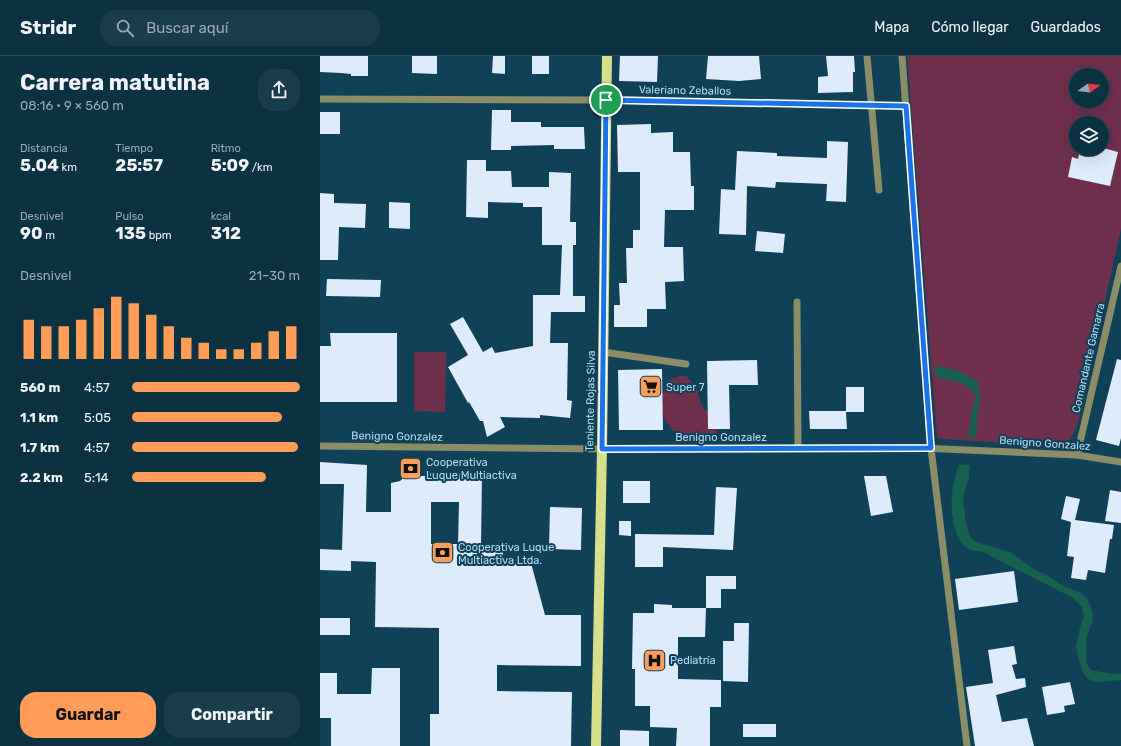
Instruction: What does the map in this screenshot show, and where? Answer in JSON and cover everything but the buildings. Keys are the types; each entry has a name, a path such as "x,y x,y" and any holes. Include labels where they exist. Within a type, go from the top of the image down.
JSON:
{"main road":[{"name":"Teniente Rojas Silva","path":"596,746 602,449 607,56"}],"street":[{"path":"867,56 878,190"},
{"path":"902,56 931,448 967,746"},
{"name":"Valeriano Zeballos","path":"320,99 606,100 871,104 906,106"},
{"name":"Comandante Gamarra","path":"1077,455 1121,266"},
{"path":"797,302 798,448"},
{"path":"603,352 686,364"},
{"name":"Benigno Gonzalez","path":"320,446 602,449 931,448 1077,455 1121,462"}],"shaded area":[{"path":"907,56 1121,56 1121,229 1078,423 1074,433 1069,440 1057,445 941,439 937,437"},
{"path":"414,352 446,352 445,412 414,411"},
{"path":"937,366 963,373 978,382 980,399 975,438 967,437 970,427 972,408 976,398 973,392 966,385 940,378 936,375 934,368"},
{"path":"680,376 686,376 697,388 701,404 705,410 714,417 717,433 710,440 703,443 694,443 677,434 670,427 662,411 663,395 667,381"},
{"path":"959,464 970,465 969,480 966,485 963,502 966,524 973,540 1012,553 1035,570 1047,575 1065,587 1081,593 1091,606 1093,620 1086,639 1086,662 1091,670 1121,674 1121,680 1097,682 1088,679 1084,675 1076,646 1084,617 1082,607 1073,598 983,552 971,550 965,547 954,526 952,508 953,486"}],"place":[{"name":"Super 7","path":"650,387"},
{"name":"Cooperativa Luque Multiactiva","path":"410,468"},
{"name":"Cooperativa Luque Multiactiva Ltda.","path":"443,553"},
{"name":"Pediatría","path":"655,660"}],"route":[{"path":"606,100 871,104 906,106 931,448 602,449 606,100"}]}
